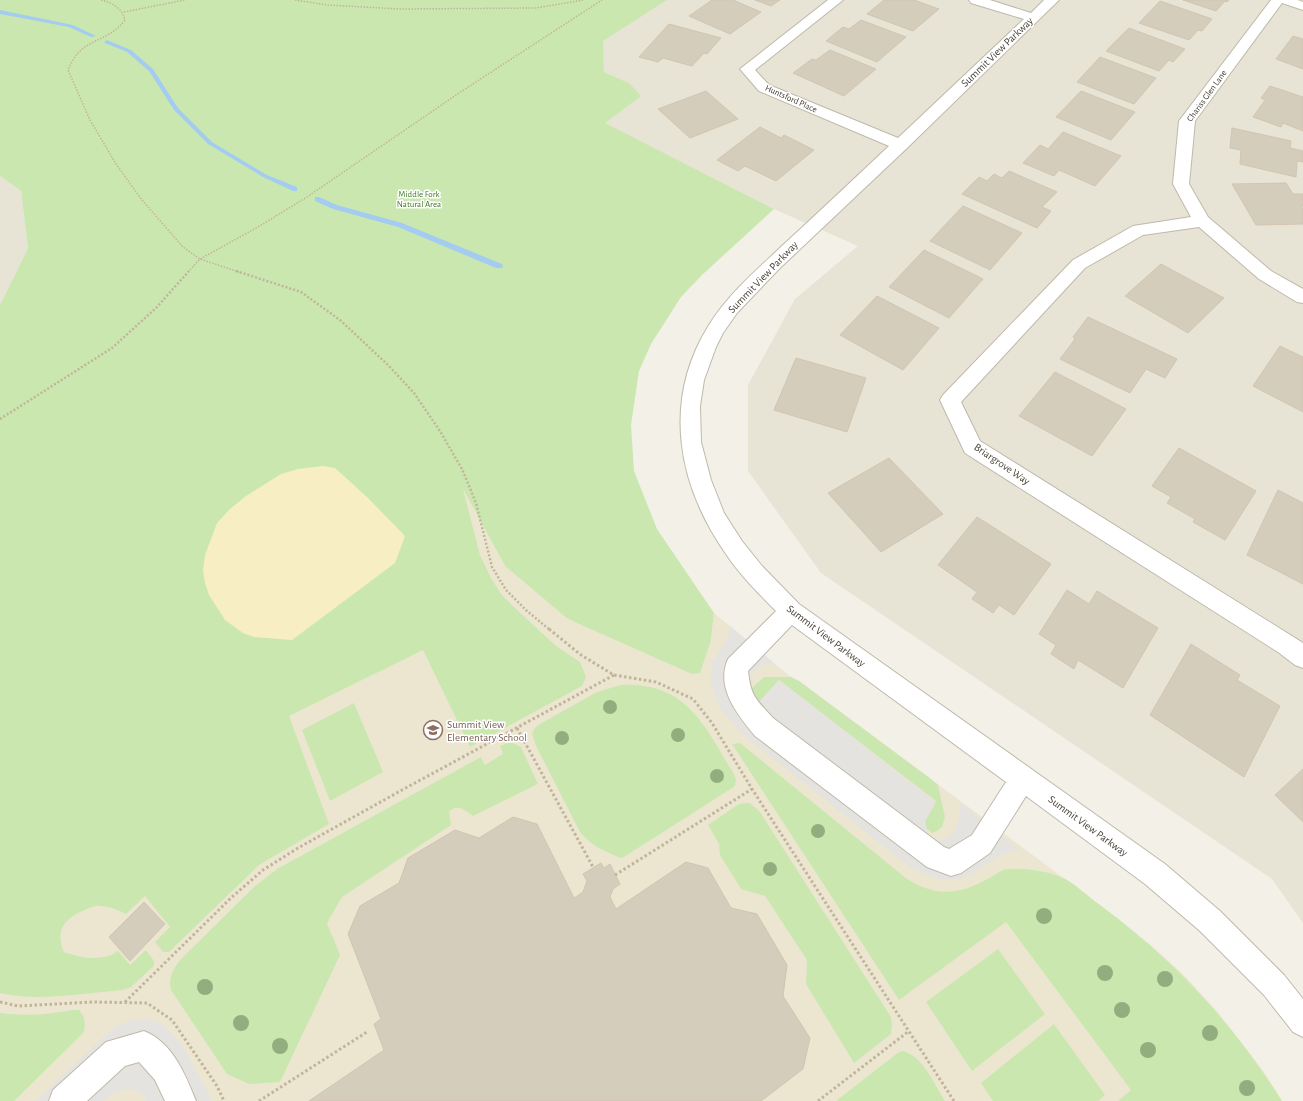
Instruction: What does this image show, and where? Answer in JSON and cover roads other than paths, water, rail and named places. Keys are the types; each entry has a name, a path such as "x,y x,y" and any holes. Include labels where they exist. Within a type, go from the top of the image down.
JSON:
{"street":[{"name":"Huntsford Place","path":"836,0 747,69 764,88 901,145"},
{"path":"976,0 1033,18"},
{"name":"Summit View Parkway","path":"1052,0 774,264 730,309 710,339 696,373 690,407 691,443 702,483 713,512 733,546 758,578 791,611 1022,780 1155,874 1210,921 1274,985 1303,1022"},
{"name":"Chariss Glen Lane","path":"1278,0 1186,121 1181,184 1202,221 1265,275 1303,297"},
{"path":"1285,0 1303,6"},
{"name":"Briargrove Way","path":"1202,221 1139,230 1078,264 950,400 972,447 1286,644 1303,657"},
{"path":"791,611 736,667 738,691 746,706 764,727 936,858 951,863 981,844 1022,780"},
{"path":"64,1101 117,1053 144,1046 166,1069 181,1101"}],"waterway":[{"path":"0,12 71,26 93,36"},
{"path":"107,42 129,51 151,70 176,109 210,143 265,176 295,189"},
{"path":"317,199 335,207 400,225 499,266"}],"place":[{"name":"Summit View Elementary School","path":"433,730"}],"park label":[{"name":"Middle Fork Natural Area","path":"419,200"}]}
